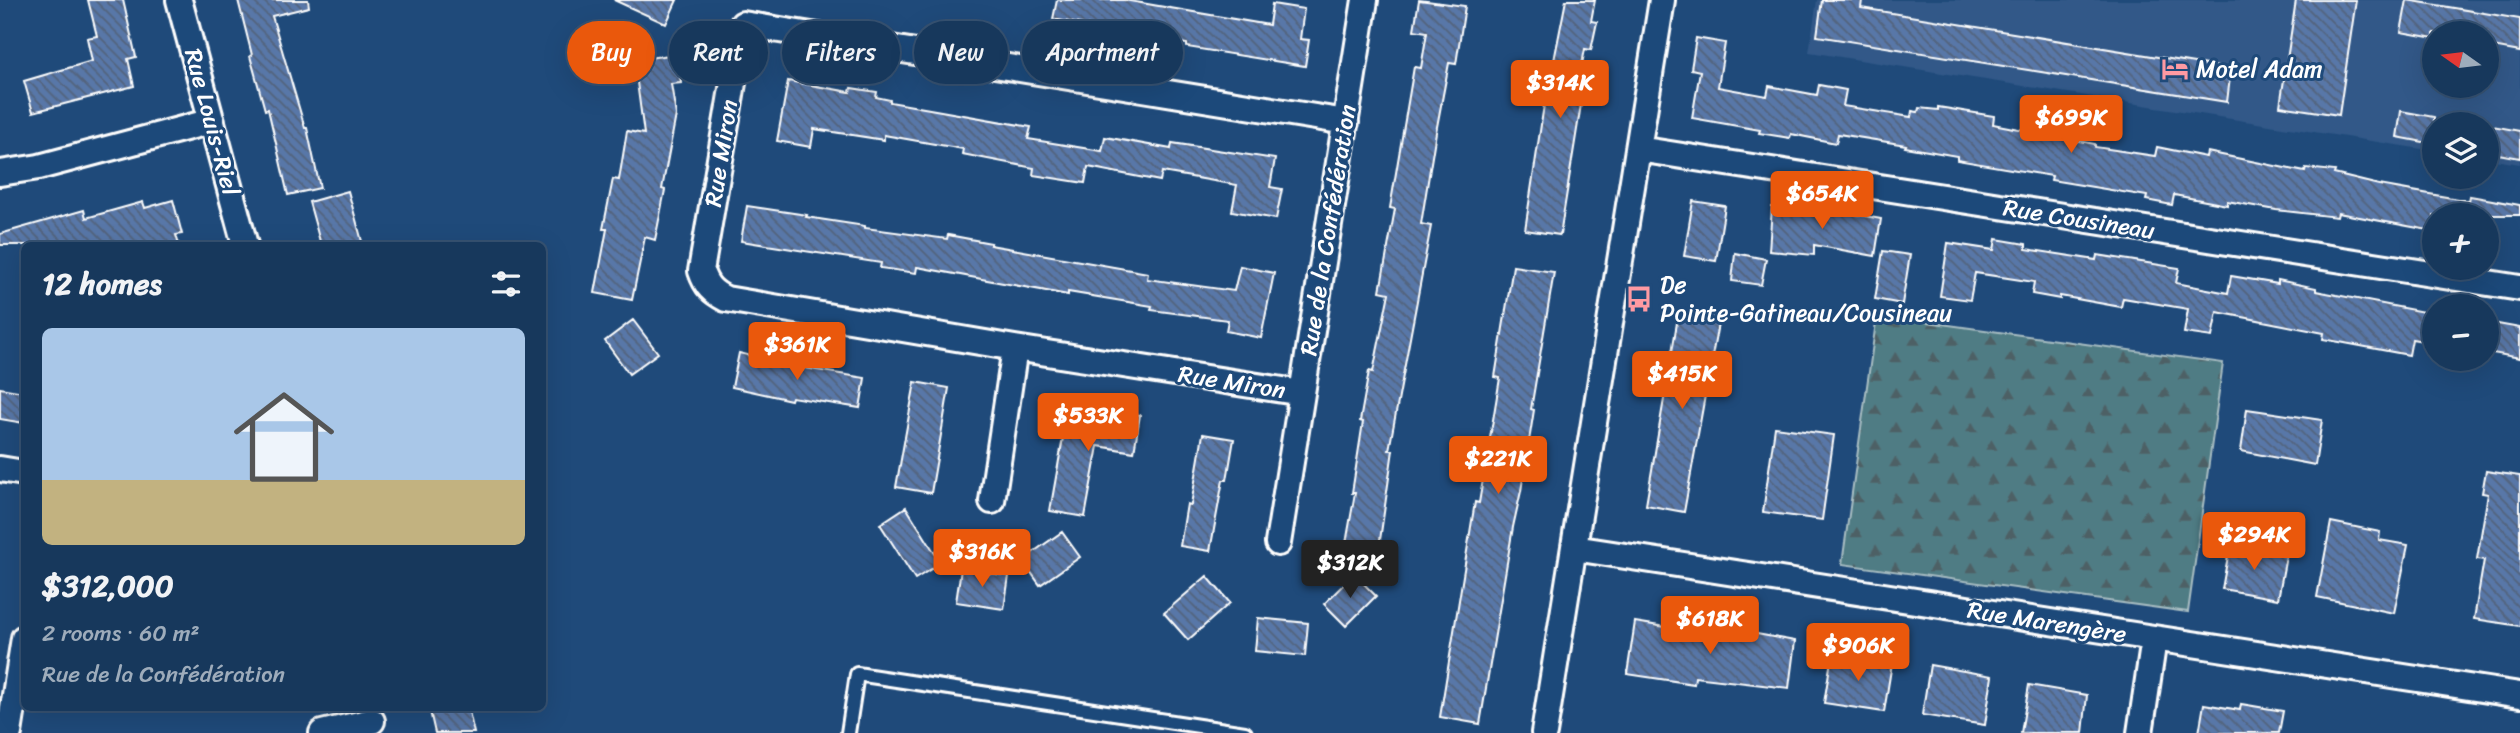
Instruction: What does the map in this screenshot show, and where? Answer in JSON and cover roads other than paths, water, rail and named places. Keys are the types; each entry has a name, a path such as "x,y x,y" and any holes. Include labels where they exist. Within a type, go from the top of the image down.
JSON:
{"street":[{"name":"Rue Louis-Riel","path":"179,0 244,242"},
{"name":"Rue de la Confédération","path":"1278,543 1365,0"},
{"path":"1544,733 1662,0"},
{"name":"Rue Miron","path":"1302,393 726,299 713,293 706,285 701,271 743,24 1346,122"},
{"path":"0,173 39,167 212,121"},
{"name":"Rue Cousineau","path":"1638,149 2520,288"},
{"path":"992,501 1015,348"},
{"path":"0,469 21,472"},
{"name":"Rue Marengère","path":"1574,548 2520,695"},
{"path":"2140,733 2154,639"},
{"path":"9,733 21,657"},
{"path":"322,733 372,720"}],"lane":[{"path":"848,733 857,674 1245,733"}],"place":[{"name":"Motel Adam","path":"2175,69"},
{"name":"De Pointe-Gatineau/Cousineau","path":"1639,299"}]}
